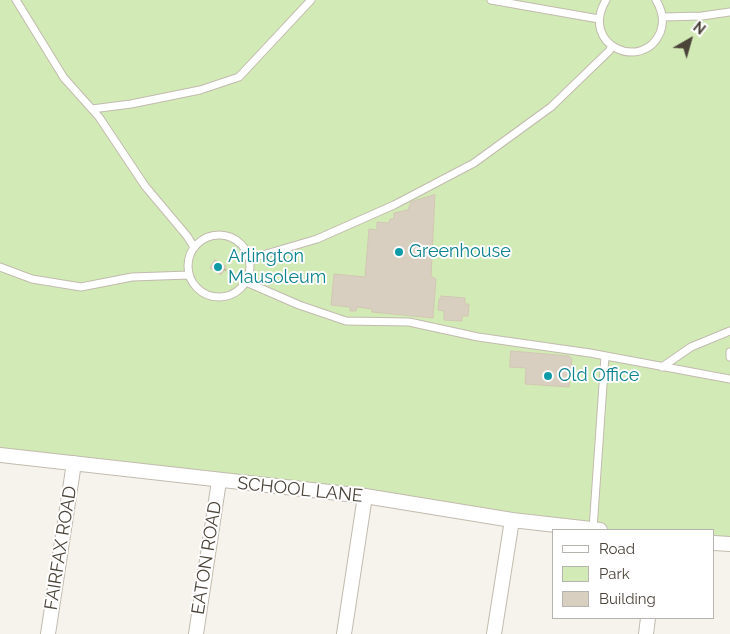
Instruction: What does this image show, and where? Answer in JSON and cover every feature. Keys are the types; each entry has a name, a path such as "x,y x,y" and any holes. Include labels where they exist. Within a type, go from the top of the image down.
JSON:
{"street":[{"name":"SCHOOL LANE","path":"0,455 365,496 512,520 588,529"},
{"name":"FAIRFAX ROAD","path":"48,634 74,462"},
{"name":"EATON ROAD","path":"196,634 219,481"},
{"path":"344,634 365,496"},
{"path":"494,634 512,520"},
{"path":"715,542 730,544"},
{"path":"646,634 648,619"}],"lane":[{"path":"16,0 64,78 99,117 145,186 194,247"},
{"path":"92,109 131,104 200,90 239,77 311,0"},
{"path":"491,0 599,19"},
{"path":"606,0 601,9 599,19 600,30 612,46 621,51 632,52 642,50 651,45 660,33 663,17 656,0"},
{"path":"663,17 702,16 730,12"},
{"path":"249,258 317,239 394,205 474,163 551,106 609,52 612,46"},
{"path":"210,236 230,237 245,249 249,258 249,274 246,282 239,290 230,295 210,296 201,292 189,275 189,256 201,240 210,236"},
{"path":"0,267 32,279 82,287 132,277 189,275"},
{"path":"246,282 298,305 346,321 409,322 478,337 605,356 730,379"},
{"path":"662,367 691,348 730,331"},
{"path":"730,352 730,357"},
{"path":"597,529 605,356"}],"path":[{"path":"224,269 246,282"}],"green space":[{"path":"0,0 730,0 730,544 715,543 715,529 592,529 0,455"}],"building":[{"name":"Greenhouse","path":"435,195 431,276 436,279 433,318 372,312 372,309 357,307 356,311 350,311 350,307 331,305 334,274 365,277 369,229 377,230 377,222 389,223 390,219 394,219 394,213 408,210 411,202"},
{"name":"Arlington Mausoleum","path":"215,260 226,266 221,275 210,268"},
{"path":"441,296 465,298 465,304 469,304 468,316 462,316 462,321 444,320 444,311 438,310"},
{"name":"Old Office","path":"511,351 569,356 572,359 569,387 525,384 526,368 510,367"}],"place":[{"name":"Greenhouse","path":"399,252"},
{"name":"Arlington Mausoleum","path":"218,267"},
{"name":"Old Office","path":"548,376"}]}
